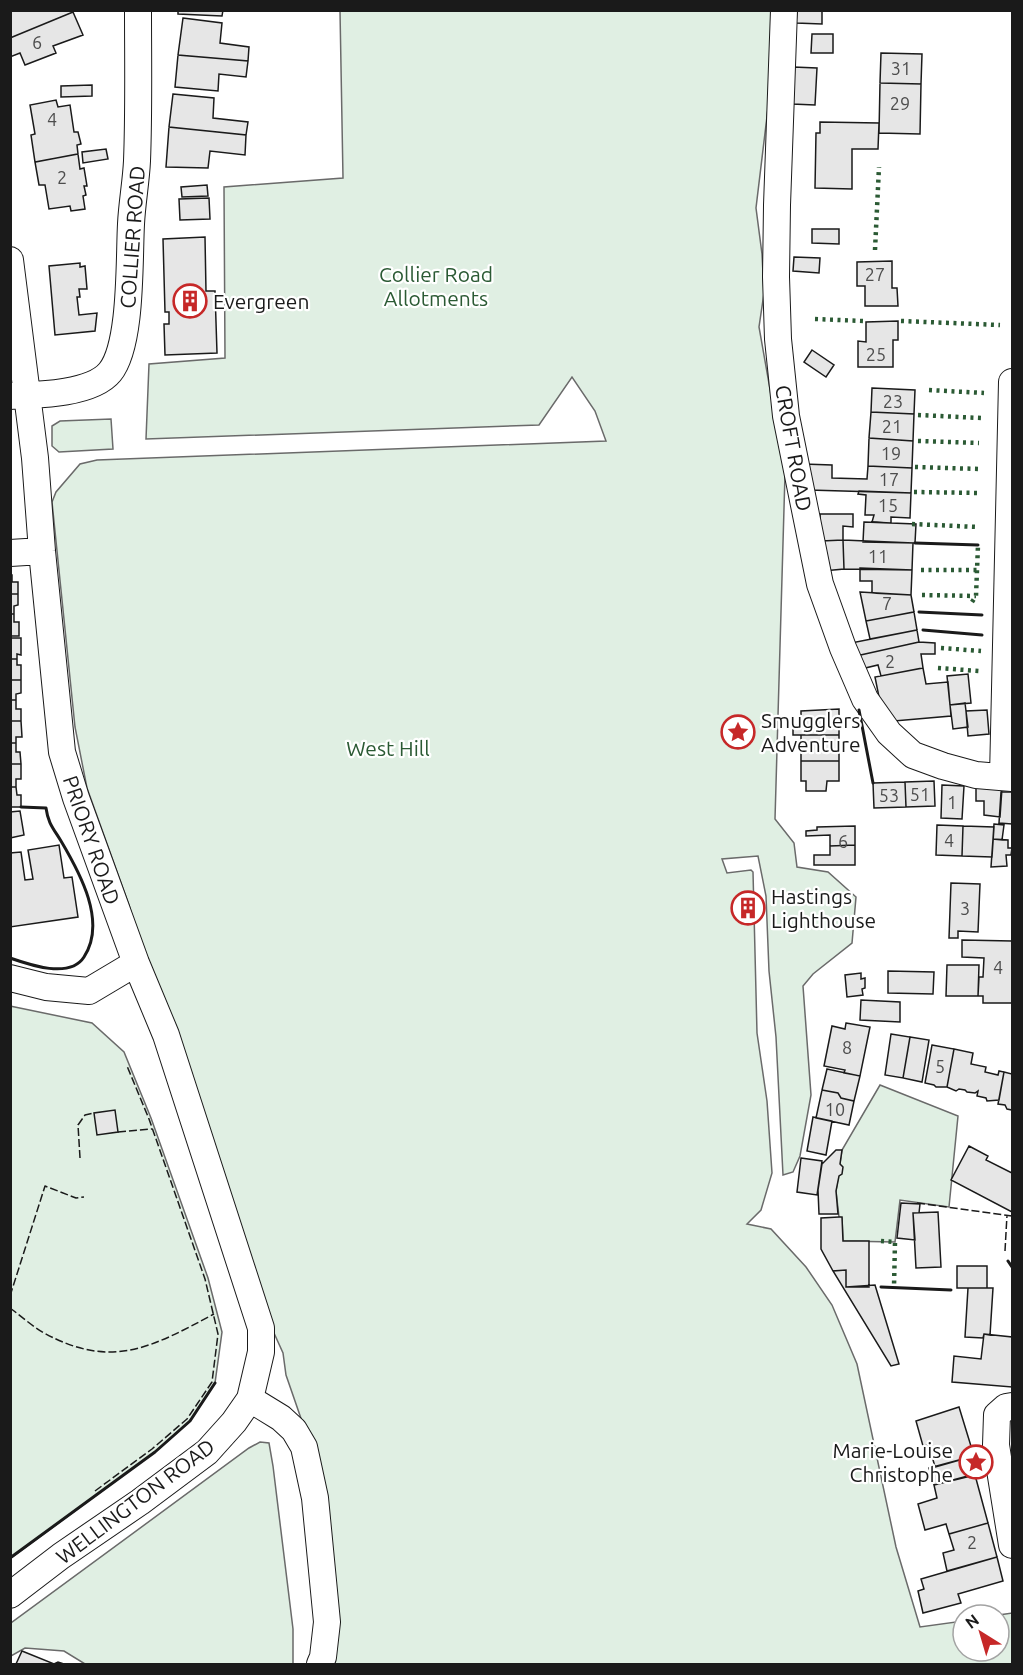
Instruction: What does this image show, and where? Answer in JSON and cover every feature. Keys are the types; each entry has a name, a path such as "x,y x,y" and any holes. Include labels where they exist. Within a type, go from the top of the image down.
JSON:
{"street":[{"name":"COLLIER ROAD","path":"19,396 75,389 97,383 110,372 118,357 128,312 131,225 137,162 138,10"},
{"name":"CROFT ROAD","path":"784,10 777,205 778,339 786,416 820,584 843,648 865,699 889,733 913,755 969,773 1008,778"},
{"name":"PRIORY ROAD","path":"10,260 19,396 36,458 42,552 62,752 76,798 136,963 166,1035 261,1328 261,1352 250,1399"},
{"path":"1008,778 1012,382"},
{"path":"10,553 42,552"},
{"path":"10,978 46,987 89,991 136,963"},
{"path":"250,1399 281,1418 294,1430 304,1447 315,1498 327,1622 320,1665"},
{"name":"WELLINGTON ROAD","path":"10,1595 207,1452 234,1422 250,1399"},
{"path":"1012,1407 1006,1407 998,1415 996,1444 1012,1545"}],"green space":[{"name":"West Hill","path":"340,11 775,11 768,108 756,208 764,293 759,327 785,474 775,819 794,843 797,867 828,872 856,897 852,943 813,974 803,986 811,1095 800,1156 793,1172 783,1175 766,896 758,856 722,859 727,873 751,870 753,872 757,1033 767,1101 772,1173 761,1210 747,1224 771,1229 806,1267 832,1305 857,1364 896,1547 920,1627 951,1623 951,1663 1011,1663 1012,1613 1012,1664 330,1664 305,1430 286,1375 283,1353 269,1322 145,962 129,905 87,788 75,727 52,502 56,492 80,464 97,460 606,441 595,411 572,377 539,425 146,439 149,364 225,358 224,187 343,178"},
{"path":"111,419 113,449 59,452 52,446 52,426 60,421"},
{"path":"10,1006 92,1023 124,1052 151,1118 208,1278 222,1332 215,1383 190,1421 155,1452 11,1558"},
{"path":"880,1085 958,1116 949,1207 900,1200 895,1242 843,1241 842,1218 839,1217 836,1191 842,1150"},
{"path":"260,1442 269,1443 273,1466 293,1629 293,1664 85,1664 64,1651 25,1648 11,1656 11,1623"}],"building":[{"path":"10,10 73,10 73,12 10,38"},
{"path":"178,10 223,10 222,16 178,14"},
{"path":"797,10 822,10 822,24 796,23"},
{"path":"73,12 83,35 53,46 56,53 25,65 20,53 10,57 10,38"},
{"path":"183,18 222,23 220,43 249,47 248,61 178,55"},
{"path":"812,34 833,34 833,53 811,53"},
{"path":"881,53 922,54 921,84 880,83"},
{"path":"178,55 248,61 246,77 219,74 218,91 175,87"},
{"path":"793,67 817,68 815,105 792,104"},
{"path":"880,83 921,84 920,134 879,133"},
{"path":"92,85 92,96 61,97 61,86"},
{"path":"173,94 214,98 213,118 248,122 246,135 169,127"},
{"path":"56,100 58,107 70,105 74,132 78,132 81,144 77,145 78,154 35,162 31,135 35,134 30,105"},
{"path":"820,122 879,123 878,149 852,149 852,189 815,188 816,133 820,133"},
{"path":"169,127 246,135 245,155 210,151 208,168 166,167"},
{"path":"106,149 108,159 83,163 82,152"},
{"path":"78,154 80,169 84,168 87,186 84,186 86,195 83,196 85,209 71,211 70,206 49,209 45,185 39,185 35,162"},
{"path":"207,185 208,196 182,197 181,187"},
{"path":"209,198 210,219 180,220 179,199"},
{"path":"812,229 839,229 839,244 812,243"},
{"name":"Evergreen","path":"205,237 206,291 215,291 217,353 165,355 164,324 169,324 169,312 165,312 163,239"},
{"path":"794,257 820,258 819,273 793,271"},
{"path":"892,261 892,288 897,288 898,306 865,306 865,286 857,286 857,262"},
{"path":"80,263 80,267 85,266 87,289 79,289 80,297 77,297 79,315 97,313 95,331 55,335 49,266"},
{"path":"898,321 898,340 893,340 893,367 858,367 858,341 866,342 866,322"},
{"path":"812,350 834,365 826,377 804,362"},
{"path":"872,388 915,390 914,414 871,412"},
{"path":"871,412 914,414 913,441 869,438"},
{"path":"869,438 913,441 912,468 868,466"},
{"path":"803,464 832,465 832,478 867,479 868,466 912,468 911,493 809,490"},
{"path":"859,491 911,493 910,518 891,517 891,523 872,522 874,515 865,515 866,495 858,494"},
{"path":"820,514 853,514 853,527 843,526 843,540 821,541"},
{"path":"864,522 916,524 915,543 863,542"},
{"path":"843,540 913,543 912,570 844,569"},
{"path":"843,540 844,569 823,571 821,541"},
{"path":"860,568 912,570 911,595 872,593 872,581 860,581"},
{"path":"10,575 12,575 12,582 18,582 18,594 10,594"},
{"path":"860,592 911,595 914,612 866,621"},
{"path":"10,594 18,594 18,605 14,606 14,614 10,614"},
{"path":"914,612 917,630 870,639 866,621"},
{"path":"10,614 14,614 14,622 19,622 19,636 10,636"},
{"path":"917,630 919,642 856,656 851,643"},
{"path":"10,638 21,638 21,655 17,654 17,659 10,659"},
{"path":"919,642 935,643 935,654 921,654 923,668 881,676 878,665 861,669 856,656"},
{"path":"10,659 17,659 17,665 21,665 21,680 10,680"},
{"path":"923,668 926,684 948,682 951,716 894,721 880,702 875,677"},
{"path":"968,674 971,703 950,705 947,676"},
{"path":"10,680 21,680 21,693 16,694 16,700 10,700"},
{"path":"10,700 16,700 16,709 21,709 21,721 10,721"},
{"path":"965,703 968,727 953,729 950,705"},
{"path":"839,709 839,735 793,735 793,726 801,725 801,711"},
{"path":"987,710 989,734 968,736 966,711"},
{"path":"10,721 21,721 22,737 16,737 16,743 10,743"},
{"path":"801,735 839,735 839,761 801,761"},
{"path":"10,743 16,743 16,752 20,752 21,764 10,764"},
{"path":"801,761 839,761 839,781 827,781 826,791 806,791 806,781 801,781"},
{"path":"10,764 21,764 21,779 16,779 16,787 10,787"},
{"path":"934,781 935,806 906,807 905,782"},
{"path":"905,782 906,807 874,808 873,783"},
{"path":"942,785 964,786 962,819 941,818"},
{"path":"10,787 16,787 17,795 21,795 21,807 10,807"},
{"path":"976,787 1002,788 1000,817 984,815 984,801 976,801"},
{"path":"1001,792 1012,792 1012,824 999,823"},
{"path":"20,811 24,835 10,838 10,812"},
{"path":"994,824 1004,825 1002,840 993,839"},
{"path":"937,825 963,826 962,856 936,855"},
{"path":"855,826 855,845 830,846 830,835 806,836 806,831 817,830 817,827"},
{"path":"963,826 994,827 992,857 962,856"},
{"path":"993,839 1008,840 1008,848 1012,848 1011,855 1006,855 1007,866 991,867"},
{"path":"59,845 64,878 72,877 78,917 10,927 10,853 21,852 25,880 33,879 28,850"},
{"path":"855,845 855,865 814,865 814,855 830,855 830,846"},
{"path":"951,883 980,884 978,932 958,931 958,938 949,938"},
{"name":"Hastings Lighthouse","path":"744,902 751,902 755,908 752,914 745,915 741,909"},
{"path":"962,940 1012,941 1012,1003 983,1003 983,996 978,996 979,977 983,977 984,958 962,957"},
{"path":"947,965 979,965 978,996 946,996"},
{"path":"888,971 934,972 933,994 888,993"},
{"path":"861,973 861,979 865,978 863,995 847,997 845,975"},
{"path":"861,1000 900,1002 900,1022 860,1020"},
{"path":"846,1023 870,1027 860,1076 824,1066 832,1026 845,1029"},
{"path":"891,1034 910,1037 903,1078 885,1075"},
{"path":"910,1037 929,1040 922,1082 903,1078"},
{"path":"932,1045 954,1049 947,1087 936,1087 925,1083"},
{"path":"954,1049 973,1053 971,1064 986,1067 985,1072 998,1075 999,1071 1004,1072 999,1100 987,1101 986,1098 977,1096 978,1091 975,1093 959,1089 956,1091 947,1087"},
{"path":"827,1069 860,1076 854,1101 841,1098 838,1093 822,1090"},
{"path":"1004,1072 1012,1074 1012,1110 1007,1109 1005,1105 998,1104"},
{"path":"822,1090 838,1093 841,1098 854,1101 849,1125 816,1118"},
{"path":"115,1110 118,1132 97,1135 94,1113"},
{"path":"813,1117 832,1121 826,1155 807,1151"},
{"path":"969,1146 988,1156 986,1160 1012,1173 1012,1212 951,1180"},
{"path":"836,1150 842,1150 840,1164 843,1167 836,1191 838,1214 819,1214 818,1190 822,1164"},
{"path":"801,1158 822,1161 817,1195 797,1192"},
{"path":"901,1203 920,1204 919,1213 913,1213 915,1240 897,1238"},
{"path":"938,1212 941,1267 916,1268 913,1213"},
{"path":"842,1217 843,1241 869,1241 869,1287 846,1287 846,1270 833,1271 821,1249 821,1218"},
{"path":"957,1266 987,1266 987,1288 957,1288"},
{"path":"846,1270 846,1287 875,1285 899,1364 891,1366 833,1271"},
{"path":"968,1288 993,1288 990,1335 984,1334 983,1338 965,1337"},
{"path":"984,1334 1012,1337 1012,1387 952,1382 954,1356 981,1359"},
{"path":"959,1407 974,1456 935,1467 929,1445 923,1446 916,1421"},
{"path":"974,1456 979,1473 934,1485 929,1468"},
{"path":"975,1475 988,1523 949,1534 946,1524 925,1530 918,1504 937,1498 934,1485"},
{"path":"988,1523 997,1557 947,1571 943,1553 954,1550 949,1534"},
{"path":"997,1557 1003,1581 958,1594 961,1603 951,1603 951,1606 923,1613 918,1591 924,1589 921,1579"},
{"path":"22,1651 54,1664 16,1664"}],"hedge":[{"path":"875,250 879,167"},
{"path":"815,319 863,321"},
{"path":"901,321 1000,325"},
{"path":"929,390 984,393"},
{"path":"918,415 981,418"},
{"path":"918,441 979,443"},
{"path":"915,467 980,469"},
{"path":"914,492 979,493"},
{"path":"912,524 978,527"},
{"path":"972,602 976,596 978,545"},
{"path":"921,570 977,570"},
{"path":"922,595 976,596"},
{"path":"941,648 981,651"},
{"path":"938,668 979,671"},
{"path":"881,1241 895,1242 894,1287"}],"fence":[{"path":"95,1491 152,1449 187,1419 212,1382 218,1334 205,1279 149,1119 127,1066"},
{"path":"80,1158 78,1125 85,1115 94,1113"},
{"path":"118,1132 152,1129"},
{"path":"10,1296 45,1186 76,1198 84,1197"},
{"path":"917,1203 1012,1216"},
{"path":"1005,1251 1007,1215"},
{"path":"10,1308 44,1333 68,1344 111,1352 131,1350 151,1344 214,1314"}],"wall":[{"path":"915,543 978,545"},
{"path":"919,612 982,615"},
{"path":"923,630 982,635"},
{"path":"859,710 873,783"},
{"path":"10,958 28,964 60,969 78,964 84,957 93,929 92,913 83,883 51,825 46,808 21,807"},
{"path":"1008,1261 1012,1267"},
{"path":"881,1287 951,1290"},
{"path":"10,1558 155,1452 190,1421 215,1383"}],"place":[{"name":"Evergreen","path":"190,301"},
{"name":"Smugglers Adventure","path":"738,732"},
{"name":"Hastings Lighthouse","path":"748,908"},
{"name":"Marie-Louise Christophe","path":"976,1462"}],"park label":[{"name":"Collier Road Allotments","path":"436,286"}]}
